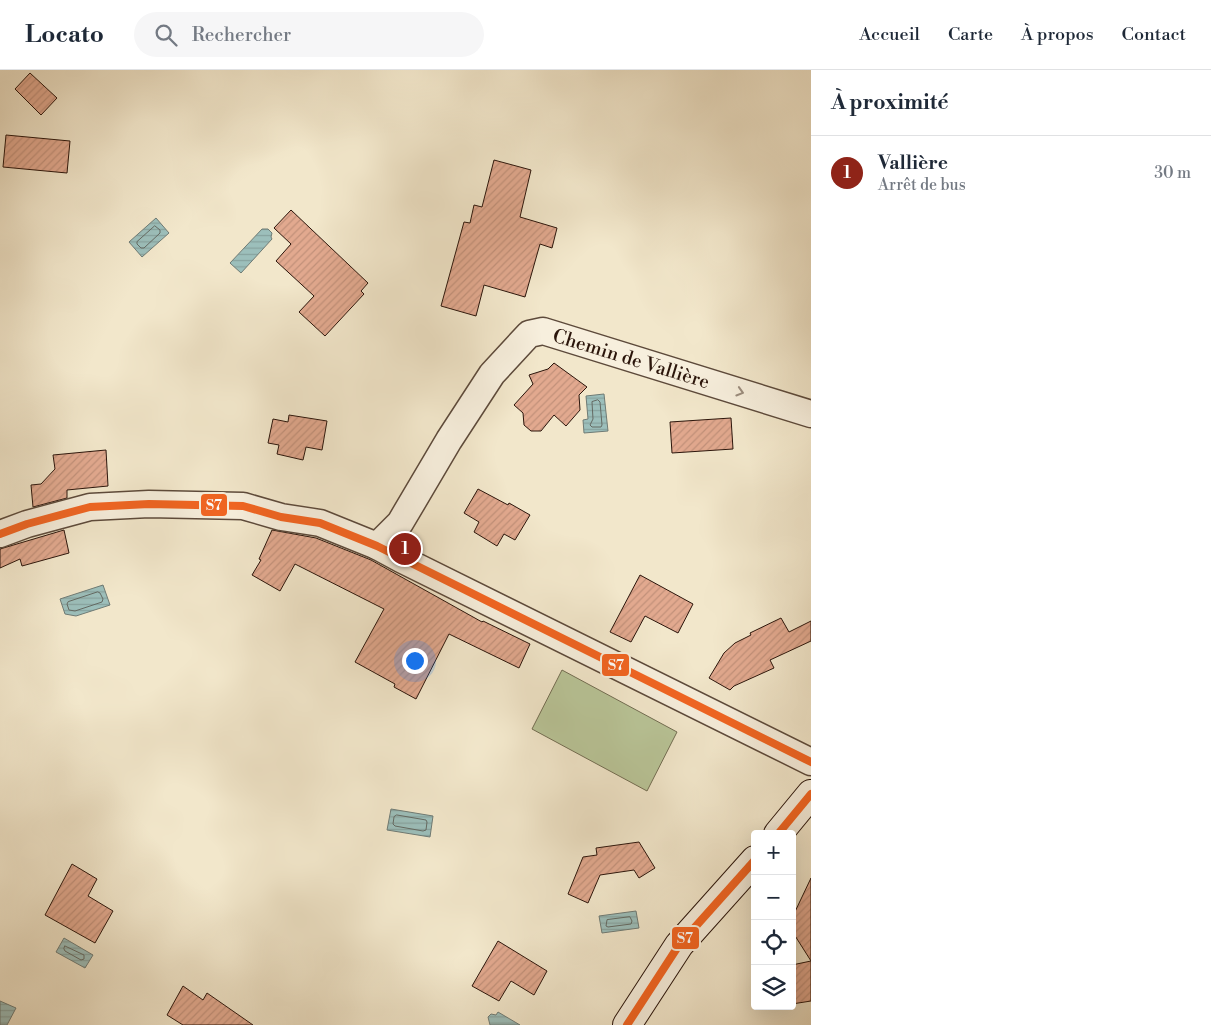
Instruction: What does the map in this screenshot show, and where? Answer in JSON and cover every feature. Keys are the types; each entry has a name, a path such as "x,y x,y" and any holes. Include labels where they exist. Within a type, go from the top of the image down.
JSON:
{"main road":[{"path":"781,830 811,794"},
{"path":"627,1025 679,944 751,864"}],"street":[{"name":"Chemin de Vallière","path":"377,546 400,523 449,440 492,374 529,334 543,331 811,414"},
{"path":"0,534 27,524 90,507 149,504 242,506 320,523 377,546 811,762"}],"green space":[{"path":"562,670 677,732 647,791 532,729"}],"water":[{"path":"156,218 169,233 142,257 129,242"},
{"path":"262,229 268,229 272,233 272,239 241,273 230,263"},
{"path":"604,394 608,431 584,433 583,420 588,419 586,396"},
{"path":"103,585 110,605 76,616 65,614 60,599"},
{"path":"391,809 433,816 430,837 387,830"},
{"path":"636,911 639,928 602,933 599,916"},
{"path":"64,938 93,955 85,968 56,952"},
{"path":"0,1001 16,1008 7,1025 0,1025"},
{"path":"498,1012 520,1025 490,1025 488,1017 491,1014 496,1015"}],"building":[{"path":"30,73 57,98 41,115 15,89"},
{"path":"6,135 70,141 67,173 3,167"},
{"path":"494,160 531,170 520,217 557,228 552,248 540,244 525,297 484,285 476,316 441,306 464,222 470,223 474,205 482,207"},
{"path":"291,210 368,283 361,291 364,294 325,336 299,312 314,296 276,261 291,244 274,228"},
{"path":"554,363 587,387 579,395 580,410 566,426 554,415 541,431 531,431 524,425 523,413 514,405 533,384 529,375 548,369"},
{"path":"289,415 327,421 322,450 306,447 303,460 277,454 279,445 268,443 273,419 288,422"},
{"path":"731,418 733,449 672,453 670,422"},
{"path":"106,450 108,486 67,490 67,498 33,507 31,485 41,484 55,469 53,455"},
{"path":"478,489 530,515 515,540 504,534 497,546 474,532 479,522 464,513"},
{"path":"64,530 69,553 22,566 20,559 0,568 0,549"},
{"path":"272,530 316,538 371,560 482,622 530,644 519,668 449,634 416,699 394,687 395,684 355,662 384,609 295,564 280,591 252,575 261,560 259,559"},
{"path":"640,575 693,604 678,633 645,616 631,642 610,632"},
{"path":"781,618 789,632 811,621 811,641 770,660 774,668 734,686 730,690 709,678 724,653 735,643 751,635 750,633"},
{"path":"639,842 655,868 639,878 634,870 600,875 588,903 568,894 583,857 597,855 596,848"},
{"path":"72,864 97,879 88,896 113,911 95,943 45,915"},
{"path":"811,878 811,961 796,937 796,910"},
{"path":"498,941 547,971 534,995 511,981 499,1001 472,986"},
{"path":"811,961 811,1001 796,1003 796,964"},
{"path":"183,986 203,1000 207,993 253,1025 183,1025 167,1015"}],"transit line":[{"name":"S7","path":"0,534 27,524 90,507 149,504 243,506 281,517 320,523 377,546 811,762"},
{"name":"S7","path":"781,830 811,794"},
{"name":"S7","path":"627,1025 679,945 751,864"}],"place":[{"name":"Vallière","path":"405,549"}]}
